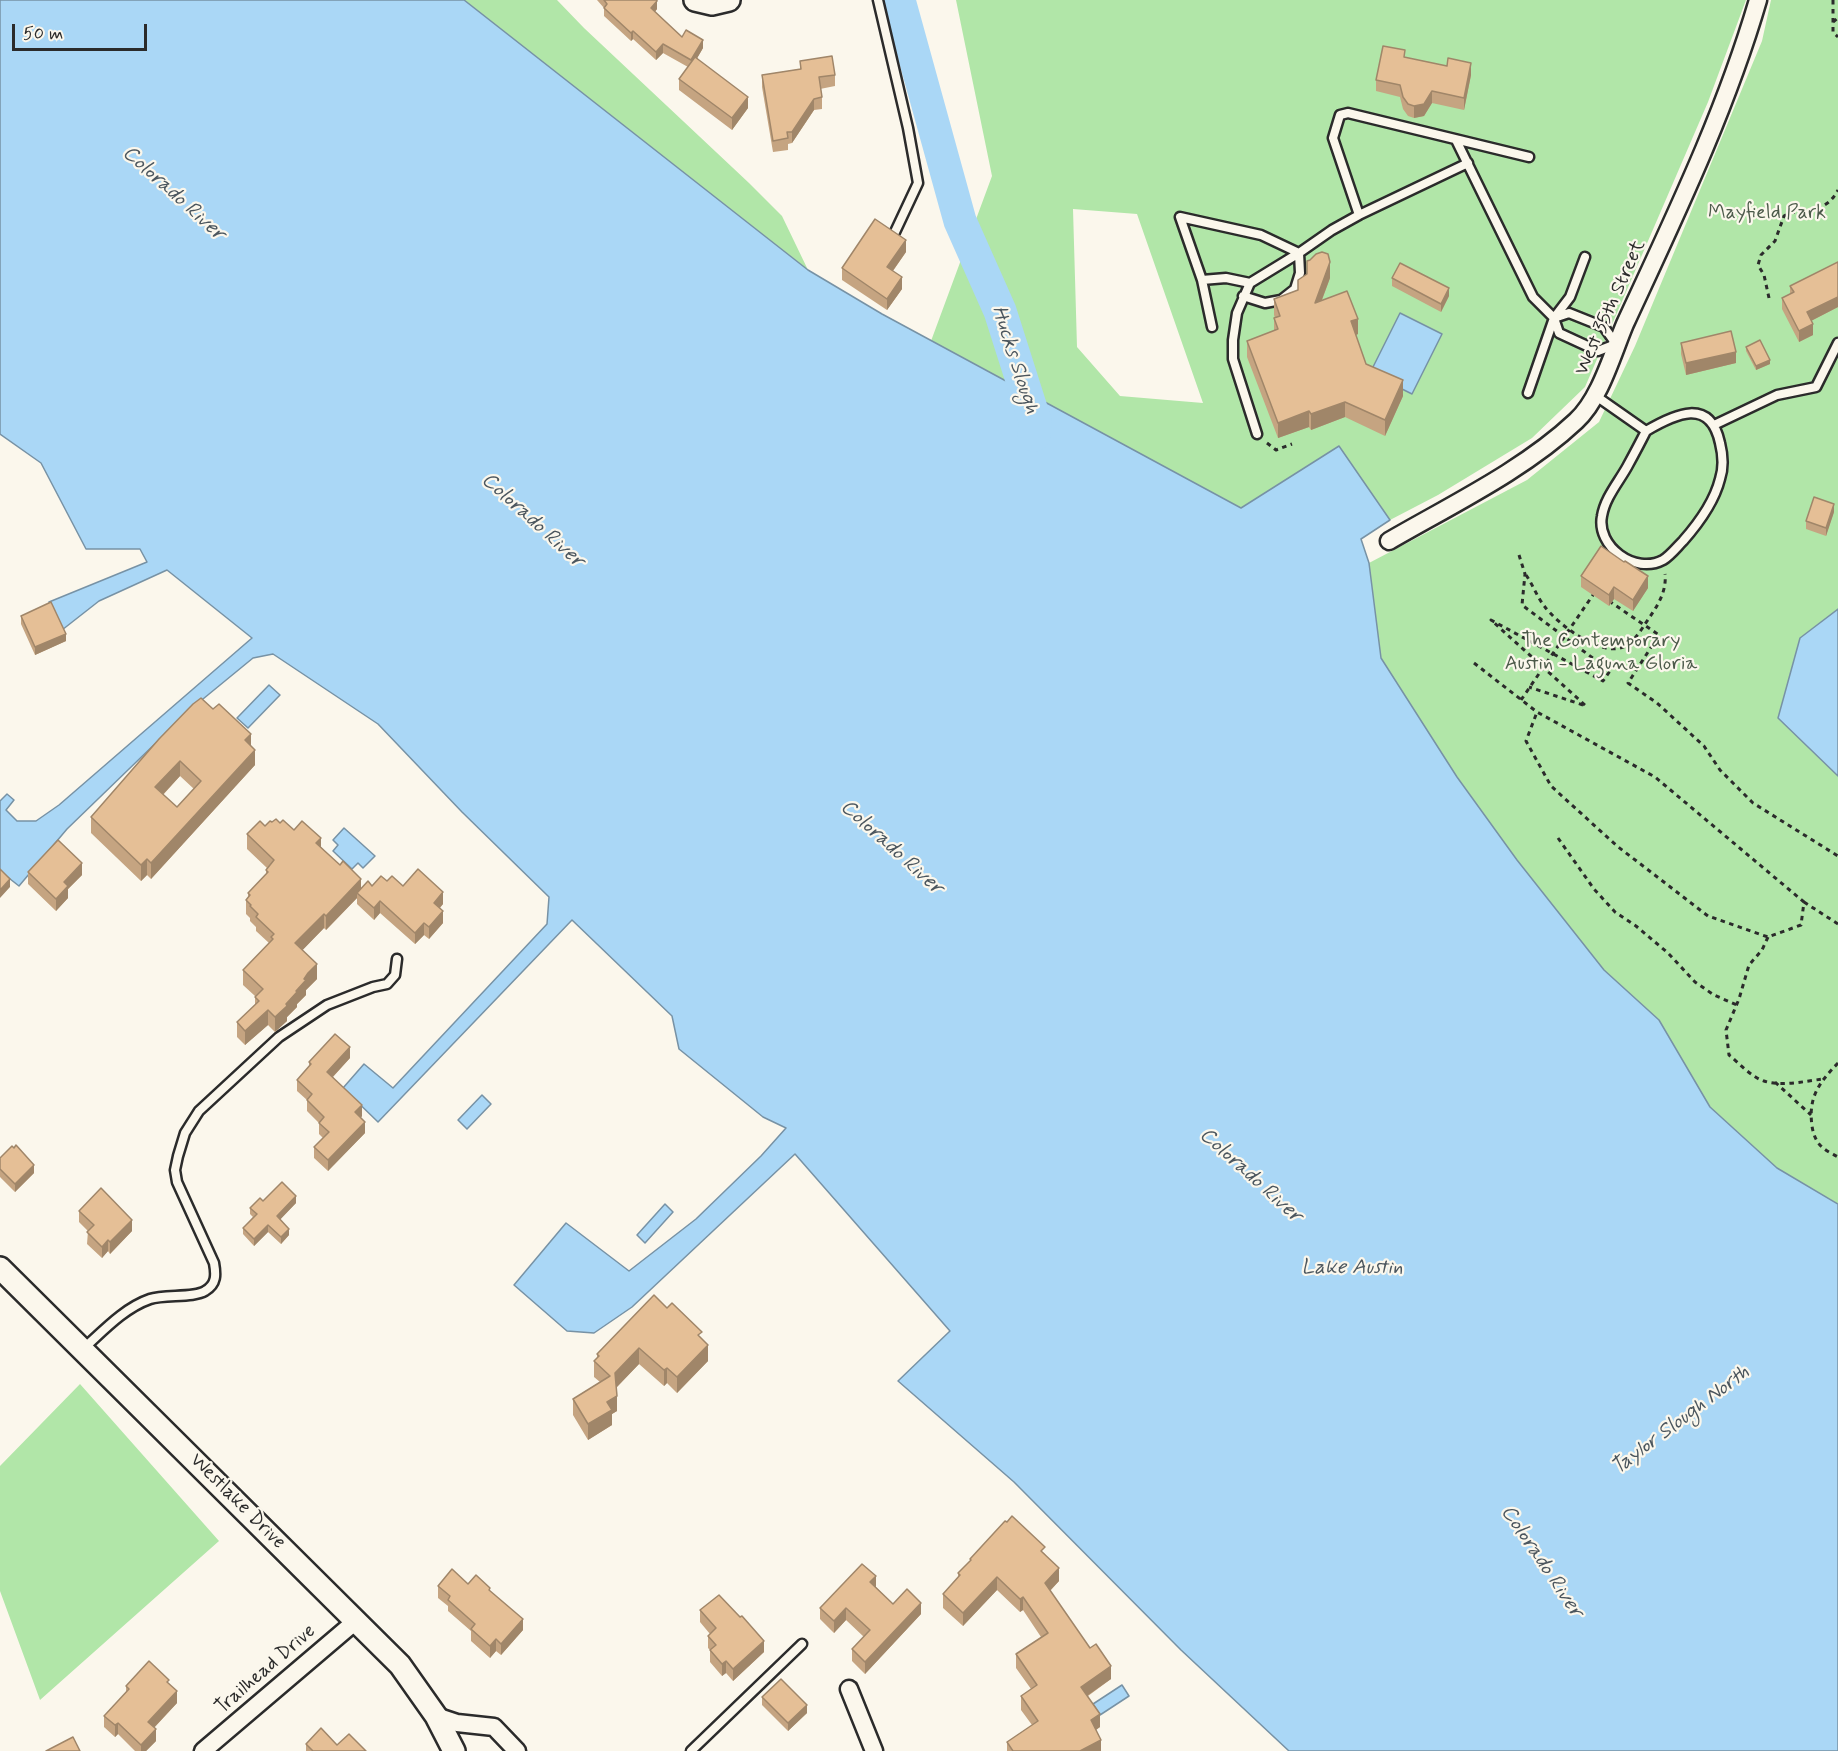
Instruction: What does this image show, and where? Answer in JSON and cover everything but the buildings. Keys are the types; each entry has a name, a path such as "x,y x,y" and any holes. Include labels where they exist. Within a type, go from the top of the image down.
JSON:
{"street":[{"path":"695,0 712,4 729,0"},
{"name":"West 35th Street","path":"1389,541 1522,464 1577,420 1596,396 1616,344 1698,166 1734,73 1758,0"},
{"name":"Westlake Drive","path":"0,1268 400,1665 436,1716 454,1751"},
{"name":"Trailhead Drive","path":"203,1751 357,1620"},
{"path":"849,1689 874,1751"},
{"path":"436,1716 457,1723 494,1727 517,1751"}],"lane":[{"path":"878,0 908,128 918,183 895,231"},
{"path":"1359,215 1333,138 1340,115 1348,114 1529,157"},
{"path":"1456,140 1533,297 1554,318 1559,333 1598,351 1616,344 1604,327 1569,313 1554,318"},
{"path":"1257,434 1233,359 1237,313 1250,283 1359,215 1468,163"},
{"path":"1212,327 1202,280 1180,217 1261,235 1299,253"},
{"path":"1243,296 1265,303 1281,300 1295,289 1300,273 1299,253"},
{"path":"1528,393 1554,318 1570,297 1585,258"},
{"path":"1202,280 1226,278 1250,283"},
{"path":"1714,425 1777,395 1816,387 1838,343"},
{"path":"1596,396 1646,431"},
{"path":"1696,414 1708,417 1714,425 1723,458 1721,479 1704,514 1685,539 1663,560 1652,564 1630,561 1611,548 1601,523 1602,513 1646,431 1665,420 1680,415 1696,414"},
{"path":"82,1350 127,1311 151,1298 204,1293 213,1284 216,1275 214,1263 177,1182 175,1170 185,1133 200,1111 279,1037 327,1005 364,990 387,984 395,975 397,959"},
{"path":"691,1751 802,1644"}],"path":[{"path":"1833,0 1833,32 1838,37"},
{"path":"1833,22 1838,18"},
{"path":"1769,298 1764,275 1758,265 1761,255 1775,242 1784,216 1827,205 1838,190"},
{"path":"1267,443 1276,450 1292,444"},
{"path":"1519,555 1525,574 1546,609 1569,629 1599,647 1610,650 1624,647 1640,633 1645,625 1663,594 1666,577 1663,560"},
{"path":"1525,574 1522,605 1610,671 1603,681 1491,620 1586,706 1529,687"},
{"path":"1588,586 1659,635 1628,683 1657,703 1704,746 1720,770 1753,803 1838,855"},
{"path":"1521,700 1595,591"},
{"path":"1474,663 1537,712 1655,777 1804,902 1838,924"},
{"path":"1537,712 1526,741 1551,786 1617,846 1708,916 1768,937 1801,926 1804,902"},
{"path":"1558,838 1594,889 1615,912 1668,952 1695,982 1714,995 1737,1005"},
{"path":"1768,937 1762,950 1749,965 1737,1005 1726,1030 1729,1055 1747,1071 1764,1081 1795,1083 1823,1079"},
{"path":"1838,1064 1823,1079 1814,1096 1811,1115 1813,1133 1820,1146 1838,1157"},
{"path":"1775,1082 1811,1115"}],"green space":[{"path":"464,0 557,0 782,216 808,270"},
{"path":"956,0 1746,0 1708,102 1585,387 1532,438 1438,495 1390,520 1339,446 1241,509 931,341 992,176","holes":["1073,209 1137,214 1203,403 1120,396 1077,347"]},
{"name":"The Contemporary Austin - Laguna Gloria","path":"1771,0 1838,0 1838,609 1800,638 1778,718 1838,776 1838,1204 1777,1168 1710,1107 1659,1020 1604,970 1517,860 1457,777 1381,658 1369,563 1527,480 1599,422 1635,346 1762,41"},
{"path":"80,1384 219,1541 40,1700 0,1591 0,1466"}],"water":[{"name":"Lake Austin","path":"0,0 464,0 808,270 882,314 1241,508 1339,446 1390,520 1361,539 1369,563 1381,658 1457,777 1517,860 1604,970 1659,1020 1710,1107 1777,1168 1838,1204 1838,1751 1289,1751 1181,1650 1014,1482 898,1381 950,1331 795,1154 632,1307 594,1333 567,1331 514,1285 566,1223 629,1271 696,1219 761,1156 786,1128 763,1117 679,1049 672,1016 572,920 378,1122 343,1088 364,1064 393,1088 547,924 549,897 462,812 378,724 273,654 253,658 192,708 67,829 19,886 0,871 0,801 7,794 14,800 6,810 17,821 36,821 59,805 252,638 167,570 99,601 62,630 49,602 147,562 140,549 86,549 41,463 0,434"},
{"path":"1400,313 1442,334 1412,394 1370,373"},
{"path":"1838,609 1838,776 1778,718 1800,638"},
{"path":"269,685 280,695 248,728 237,718"},
{"path":"344,828 375,856 363,868 358,863 352,869 333,851 338,845 333,840"},
{"path":"482,1095 491,1104 467,1129 458,1120"},
{"path":"665,1204 673,1212 645,1243 637,1235"},
{"path":"1122,1685 1129,1696 1100,1715 1093,1704"}],"waterway":[{"name":"Hucks Slough","path":"899,0 960,221 1000,311 1035,421 1034,435"}],"water label":[{"name":"Colorado River","path":"173,194"},
{"name":"Colorado River","path":"532,521"},
{"name":"Colorado River","path":"891,848"},
{"name":"Colorado River","path":"1250,1176"},
{"name":"Taylor Slough North","path":"1681,1421"},
{"name":"Colorado River","path":"1541,1562"}],"park label":[{"name":"Mayfield Park","path":"1767,214"}]}
